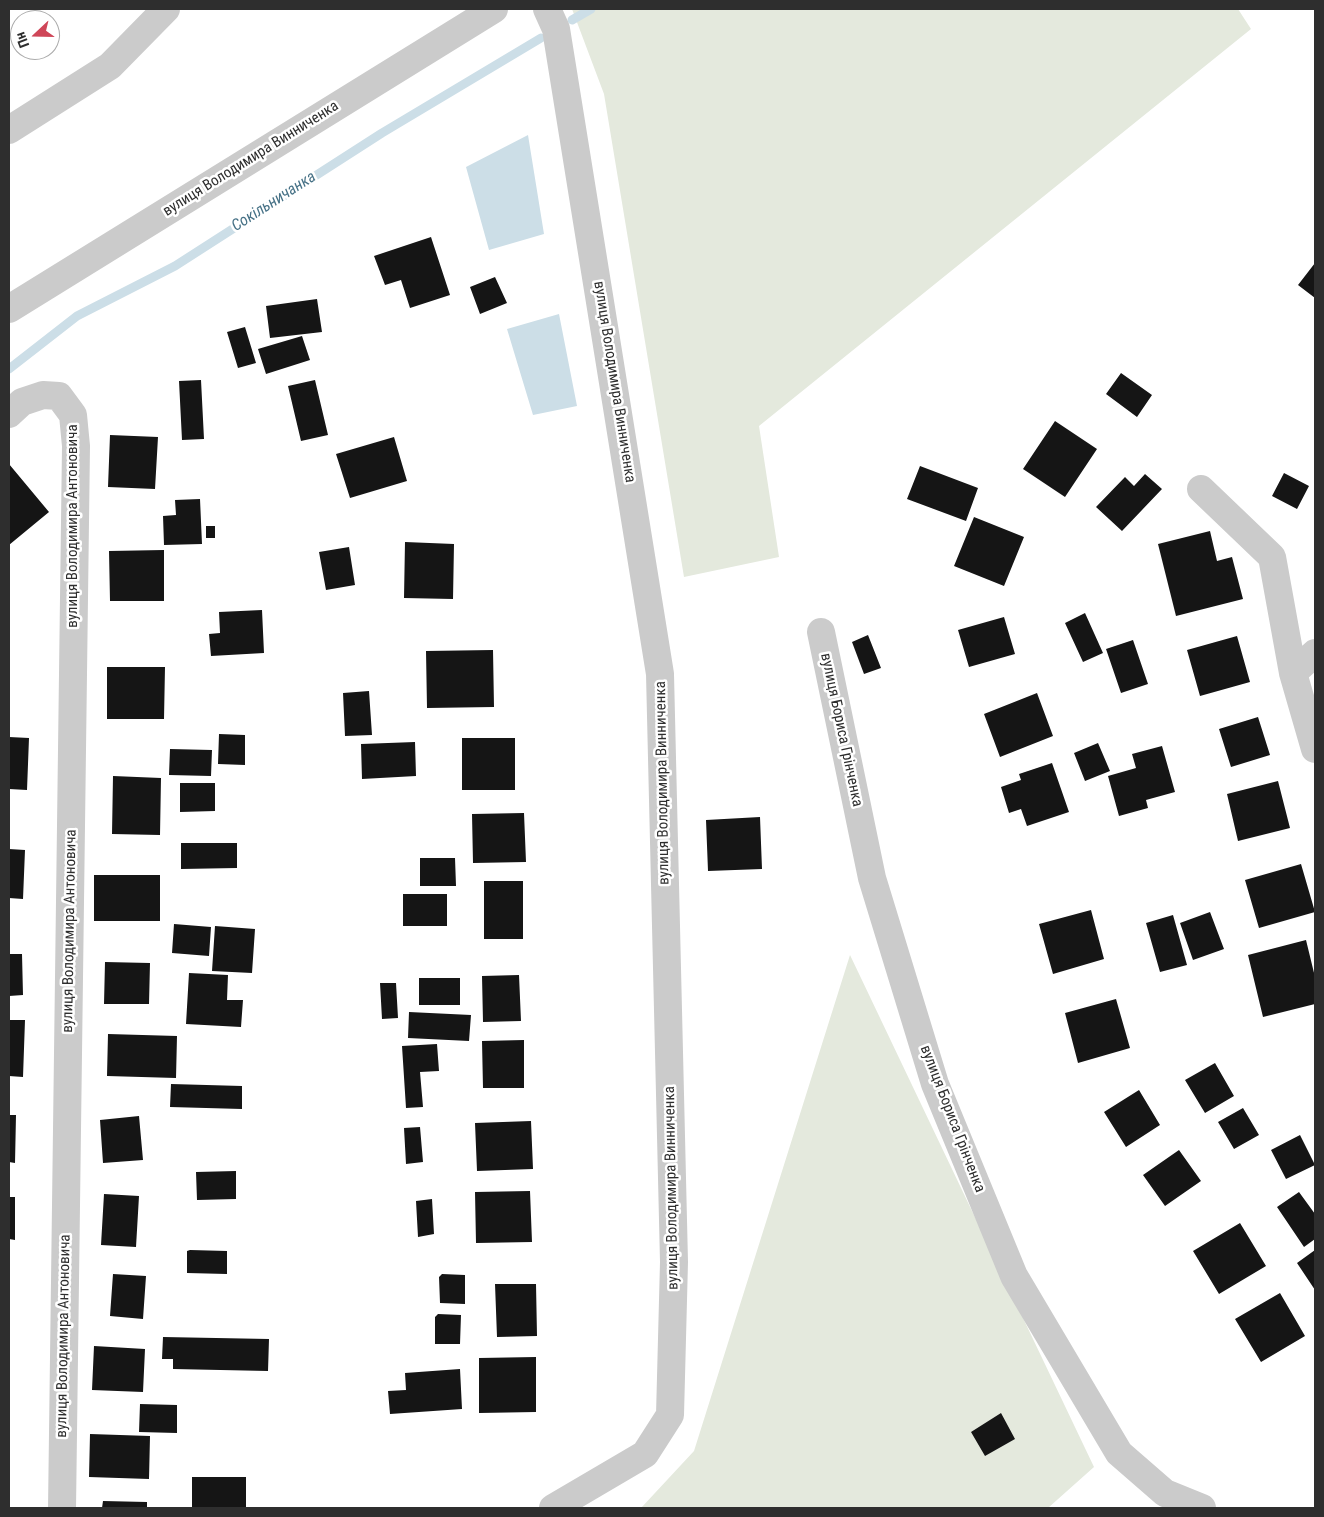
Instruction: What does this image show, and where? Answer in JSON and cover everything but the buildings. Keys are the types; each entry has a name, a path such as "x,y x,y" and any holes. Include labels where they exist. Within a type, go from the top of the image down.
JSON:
{"street":[{"path":"9,130 110,66 166,9"},
{"name":"вулиця Володимира Винниченка","path":"9,310 494,9"},
{"name":"вулиця Володимира Винниченка","path":"547,9 556,29 660,674 674,1262 670,1415 645,1454 553,1508"},
{"name":"вулиця Володимира Антоновича","path":"16,408 44,395 59,396 73,415 76,446 62,1508"},
{"path":"1201,489 1272,556 1293,672 1315,749"},
{"name":"вулиця Бориса Грінченка","path":"821,632 872,878 935,1084 1014,1276 1119,1453 1165,1493 1202,1508"},
{"path":"1293,672 1315,653"}],"shaded area":[{"path":"572,9 1238,9 1251,29 759,426 779,557 684,577 604,94"},
{"path":"528,135 544,234 489,250 466,167"},
{"path":"559,314 577,406 533,415 507,329"},
{"path":"850,955 1094,1467 1048,1508 641,1508 694,1451"}],"waterway":[{"name":"Сокільничанка","path":"572,20 591,9"},
{"name":"Сокільничанка","path":"9,369 77,316 175,266 382,133 541,38"}]}
